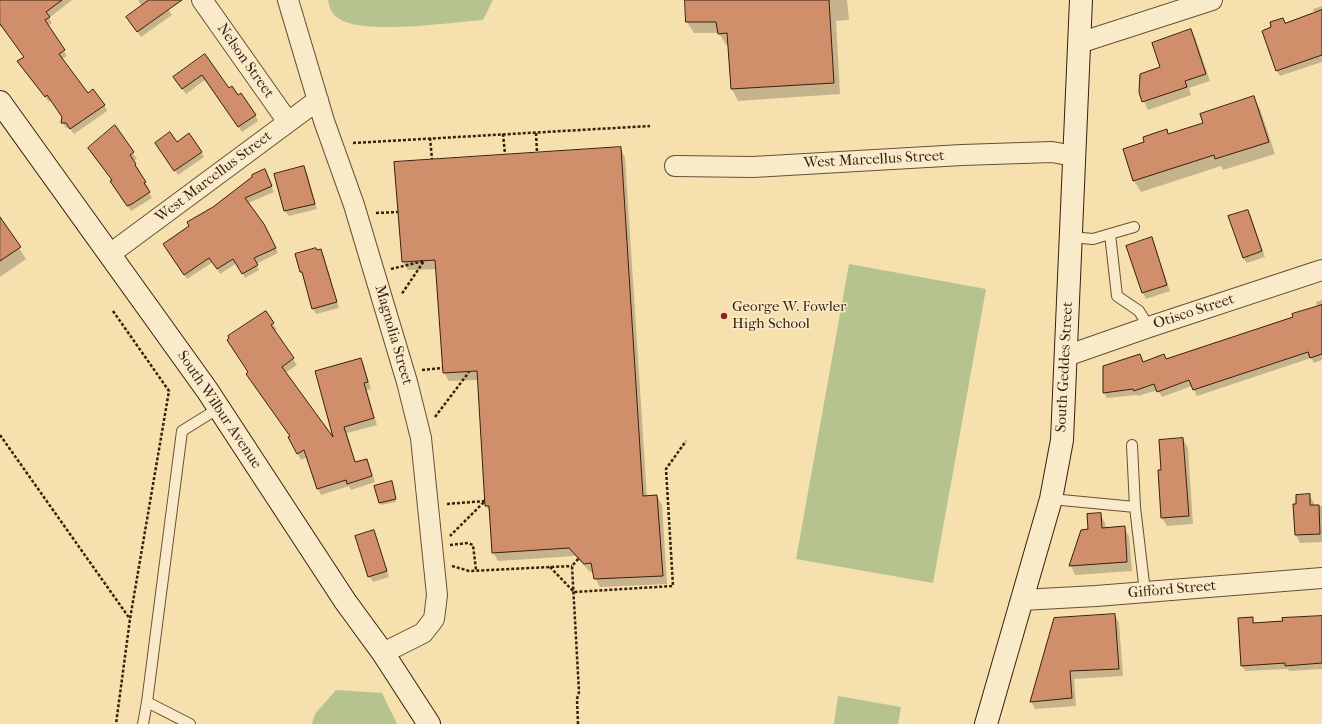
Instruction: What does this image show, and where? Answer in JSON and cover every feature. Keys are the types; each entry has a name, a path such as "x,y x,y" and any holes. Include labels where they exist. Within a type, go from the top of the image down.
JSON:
{"street":[{"name":"Nelson Street","path":"202,0 288,122"},
{"name":"Magnolia Street","path":"288,0 324,121 354,205 407,382 421,438 437,595 434,619 423,633 383,653"},
{"name":"South Geddes Street","path":"986,724 1051,499 1062,440 1082,0"},
{"path":"1079,43 1212,0"},
{"name":"West Marcellus Street","path":"110,254 318,100"},
{"name":"South Wilbur Avenue","path":"0,102 219,408 345,601 383,653 428,724"},
{"name":"West Marcellus Street","path":"675,166 753,167 962,154 1052,152 1074,156"},
{"name":"Otisco Street","path":"1066,356 1322,270"},
{"name":"Gifford Street","path":"1022,600 1322,578"}],"lane":[{"path":"1071,237 1093,239 1134,227"},
{"path":"1110,234 1117,296 1139,311 1149,327"},
{"path":"143,724 182,431 219,408"},
{"path":"1132,445 1135,507 1144,592"},
{"path":"1051,499 1135,507"},
{"path":"147,702 190,724"}],"path":[{"path":"353,143 650,126"},
{"path":"536,133 537,152"},
{"path":"504,134 505,154"},
{"path":"430,138 432,159"},
{"path":"375,213 398,212"},
{"path":"391,269 424,261 399,298"},
{"path":"113,311 168,391 130,619 116,724"},
{"path":"419,370 443,368"},
{"path":"433,419 469,372"},
{"path":"0,435 130,619"},
{"path":"574,592 673,586 666,469 686,441"},
{"path":"444,504 485,501 446,543 468,543 473,545 476,570"},
{"path":"578,724 577,699 579,692 572,566 579,558"},
{"path":"447,565 469,571 572,566"},
{"path":"550,566 574,592"}],"green space":[{"path":"328,0 493,0 483,20 386,27 366,26 350,23 338,18 331,10"},
{"path":"849,264 986,289 933,583 796,559"},
{"path":"336,690 382,693 397,724 312,724 315,714"},
{"path":"838,696 901,707 898,724 834,724"}],"building":[{"path":"0,0 62,0 46,12 50,17 45,20 65,50 59,54 88,93 93,89 105,105 70,129 66,123 61,123 62,117 47,95 45,97 17,61 24,57 0,24"},
{"path":"149,0 182,0 137,32 126,17"},
{"path":"685,0 829,0 834,83 731,89 727,33 718,34 716,22 686,22"},
{"path":"1322,10 1322,55 1276,71 1262,31 1271,27 1270,22 1283,18 1285,23"},
{"path":"1191,29 1206,74 1185,81 1187,87 1142,102 1139,92 1140,74 1160,67 1152,43"},
{"path":"205,54 229,88 232,86 238,95 241,93 256,115 238,127 202,75 182,89 173,77"},
{"path":"1254,96 1269,142 1215,159 1214,155 1133,181 1123,149 1144,142 1143,137 1167,129 1168,134 1203,123 1200,114"},
{"path":"115,125 134,152 130,155 146,182 144,183 150,192 127,206 110,181 112,180 88,148"},
{"path":"170,132 177,142 189,133 202,152 174,171 155,143"},
{"path":"621,147 643,496 657,495 663,576 594,579 591,563 584,564 569,548 492,553 489,506 485,506 477,371 443,373 435,260 402,262 394,162"},
{"path":"304,166 315,204 284,211 274,174"},
{"path":"265,169 272,186 245,198 264,224 276,248 254,258 258,265 242,274 233,259 217,269 209,258 184,275 163,244 189,226 187,222 213,207 252,177 252,175"},
{"path":"1248,210 1262,251 1243,258 1228,216"},
{"path":"0,217 21,247 0,261"},
{"path":"1152,237 1167,285 1142,293 1126,246"},
{"path":"316,248 317,250 321,249 337,302 312,309 302,272 300,272 295,254"},
{"path":"1322,305 1322,354 1310,358 1308,352 1193,390 1189,380 1157,392 1154,384 1134,391 1133,389 1103,393 1103,366 1140,354 1143,362 1164,354 1166,359 1293,317 1292,314"},
{"path":"266,311 274,323 271,325 294,358 282,367 333,437 315,371 361,358 368,382 364,383 374,418 344,427 355,462 367,459 372,476 347,484 346,480 317,489 304,450 297,454 288,437 290,436 246,374 248,372 227,340 229,338 228,336"},
{"path":"1183,438 1189,516 1161,518 1158,470 1161,470 1159,440"},
{"path":"392,481 396,499 379,503 374,486"},
{"path":"1310,494 1310,505 1319,505 1320,534 1295,535 1293,504 1296,504 1296,495"},
{"path":"1101,513 1102,528 1125,526 1127,562 1069,566 1081,530 1088,529 1087,514"},
{"path":"374,530 387,571 368,577 355,536"},
{"path":"1115,614 1119,669 1070,671 1072,698 1030,702 1054,618"},
{"path":"1322,616 1322,663 1285,666 1285,663 1241,666 1238,618 1253,617 1253,623 1283,621 1282,618"}],"place":[{"name":"George W. Fowler High School","path":"724,316"}]}
